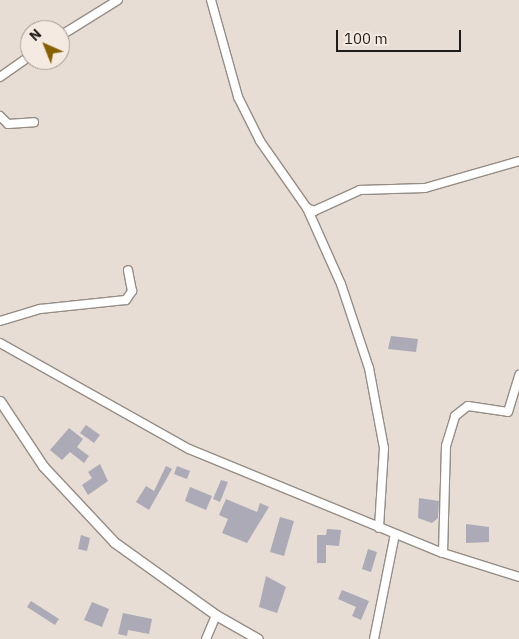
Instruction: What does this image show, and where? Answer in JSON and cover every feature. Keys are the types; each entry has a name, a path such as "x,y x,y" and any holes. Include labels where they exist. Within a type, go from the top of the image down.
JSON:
{"street":[{"path":"70,30 118,0"},
{"path":"211,0 238,97 260,141 307,208 341,284 369,368 384,448 379,528"},
{"path":"0,77 20,63"},
{"path":"0,116 8,124 34,122"},
{"path":"307,208 314,211 360,190 426,188 519,161"},
{"path":"0,321 40,309 126,300 132,291 128,270"},
{"path":"0,343 189,449 443,553 519,577"},
{"path":"443,553 446,446 455,416 468,406 508,412 519,375"},
{"path":"0,401 43,466 80,508 114,542 216,615 258,639"},
{"path":"374,639 395,534"},
{"path":"206,639 216,615"}],"building":[{"path":"391,336 418,339 416,352 388,349"},
{"path":"86,425 100,435 94,443 80,433"},
{"path":"69,428 83,439 77,447 89,456 84,463 70,452 62,460 50,450"},
{"path":"100,464 108,481 88,495 82,485 92,478 88,472"},
{"path":"166,466 172,469 149,510 136,502 146,486 154,491"},
{"path":"177,466 190,471 187,479 174,474"},
{"path":"221,480 228,482 220,502 213,499"},
{"path":"190,487 212,496 206,510 185,501"},
{"path":"419,498 439,501 438,518 432,523 418,518"},
{"path":"226,499 257,512 260,503 269,507 247,543 222,533 228,519 219,515"},
{"path":"280,517 294,521 284,556 270,552"},
{"path":"466,524 489,527 489,542 466,543"},
{"path":"327,529 341,530 339,546 326,545 326,563 317,563 317,535 326,535"},
{"path":"81,535 90,538 87,551 78,549"},
{"path":"368,549 377,552 371,572 362,569"},
{"path":"266,576 286,587 277,613 259,607"},
{"path":"342,590 369,601 361,620 352,616 356,607 338,599"},
{"path":"31,601 59,619 55,625 27,607"},
{"path":"92,602 109,609 102,627 84,620"},
{"path":"123,613 152,619 149,634 128,630 127,636 118,634"}]}
